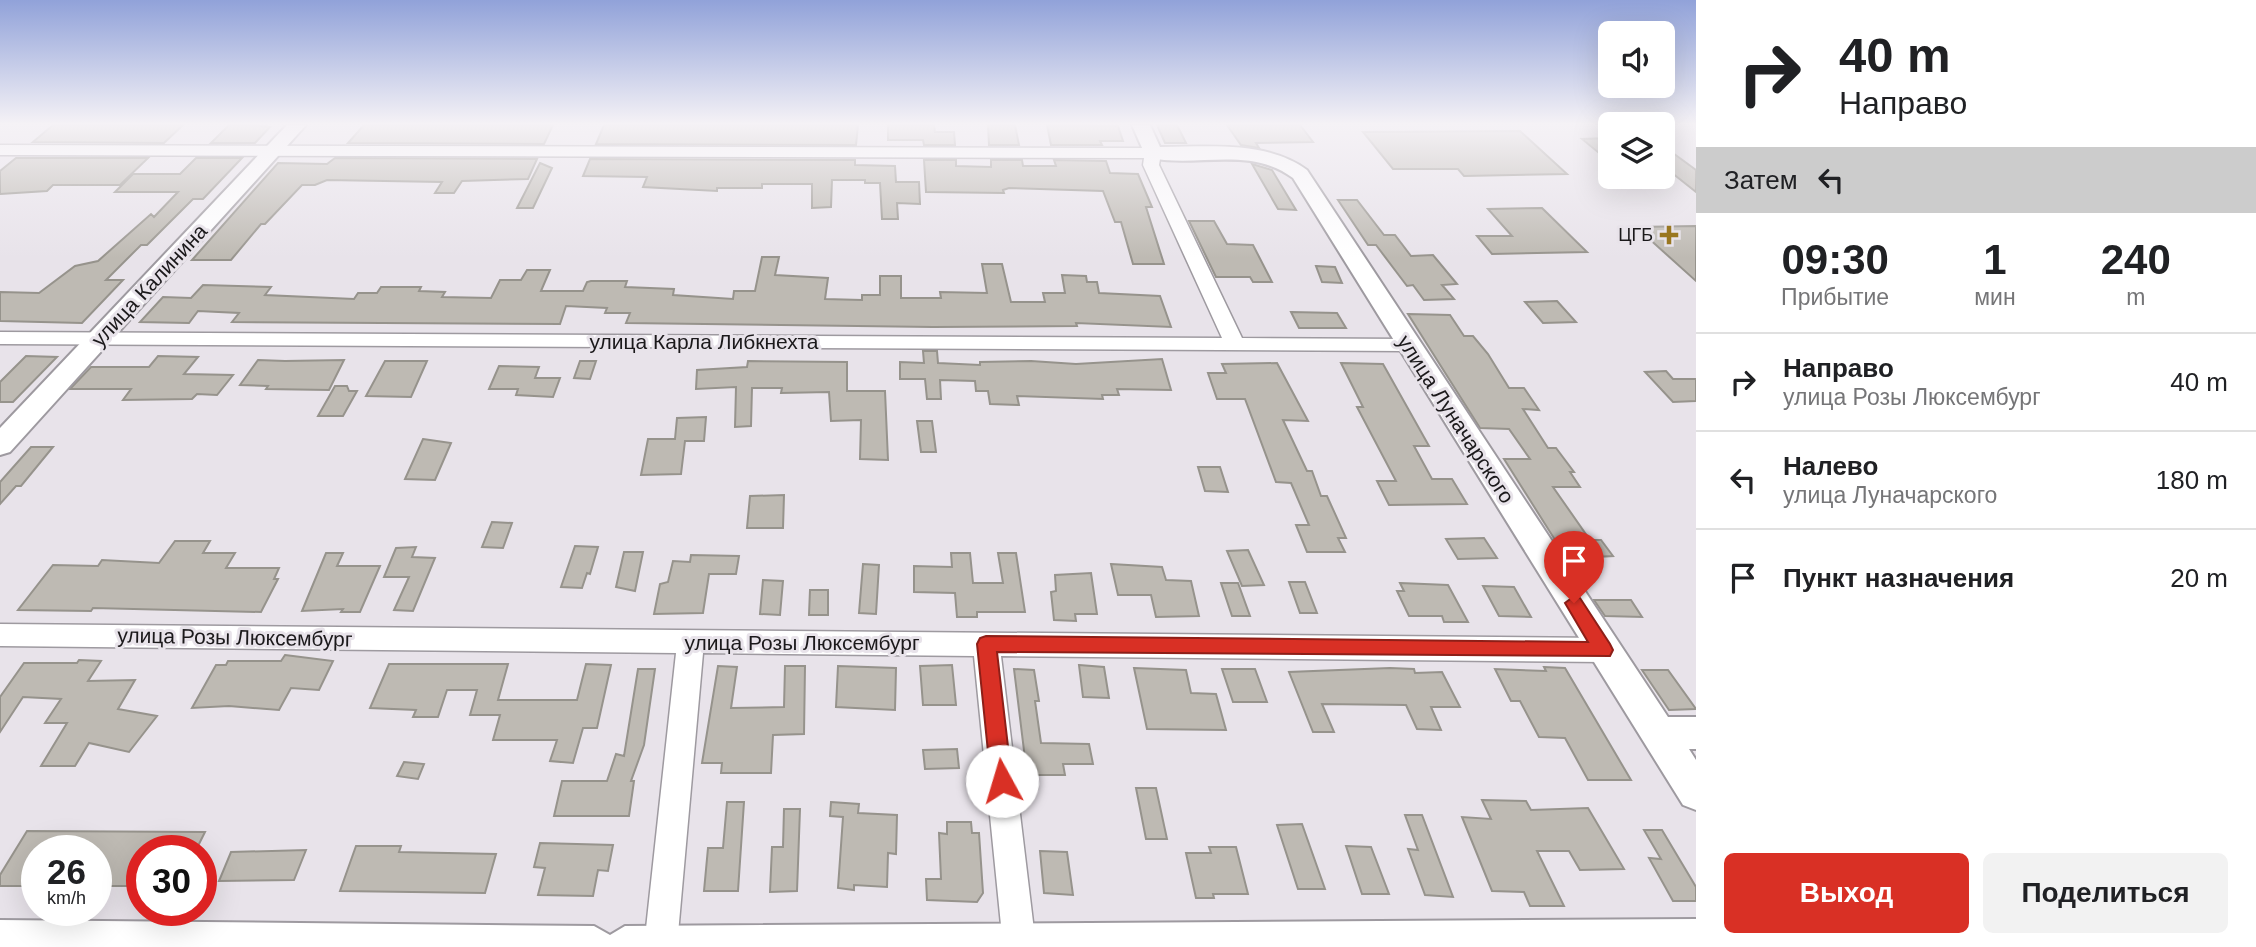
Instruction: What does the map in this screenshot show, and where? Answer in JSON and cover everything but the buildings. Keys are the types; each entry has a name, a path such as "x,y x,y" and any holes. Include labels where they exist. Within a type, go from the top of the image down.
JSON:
{"street":[{"name":"улица Калинина","path":"0,445 256,169"},
{"path":"1153,169 1235,344"},
{"name":"улица Луначарского","path":"1295,169 1696,792"},
{"name":"улица Карла Либкнехта","path":"0,338 1408,345"},
{"name":"улица Розы Люксембург","path":"0,635 1604,650"},
{"path":"691,641 642,946 1696,940"},
{"path":"986,644 1020,945"},
{"path":"1658,733 1696,733"},
{"path":"0,941 594,947"}],"place":[{"name":"ЦГБ","path":"1669,235"}],"route":[{"path":"1002,781 986,644 1604,650 1574,603"}]}
